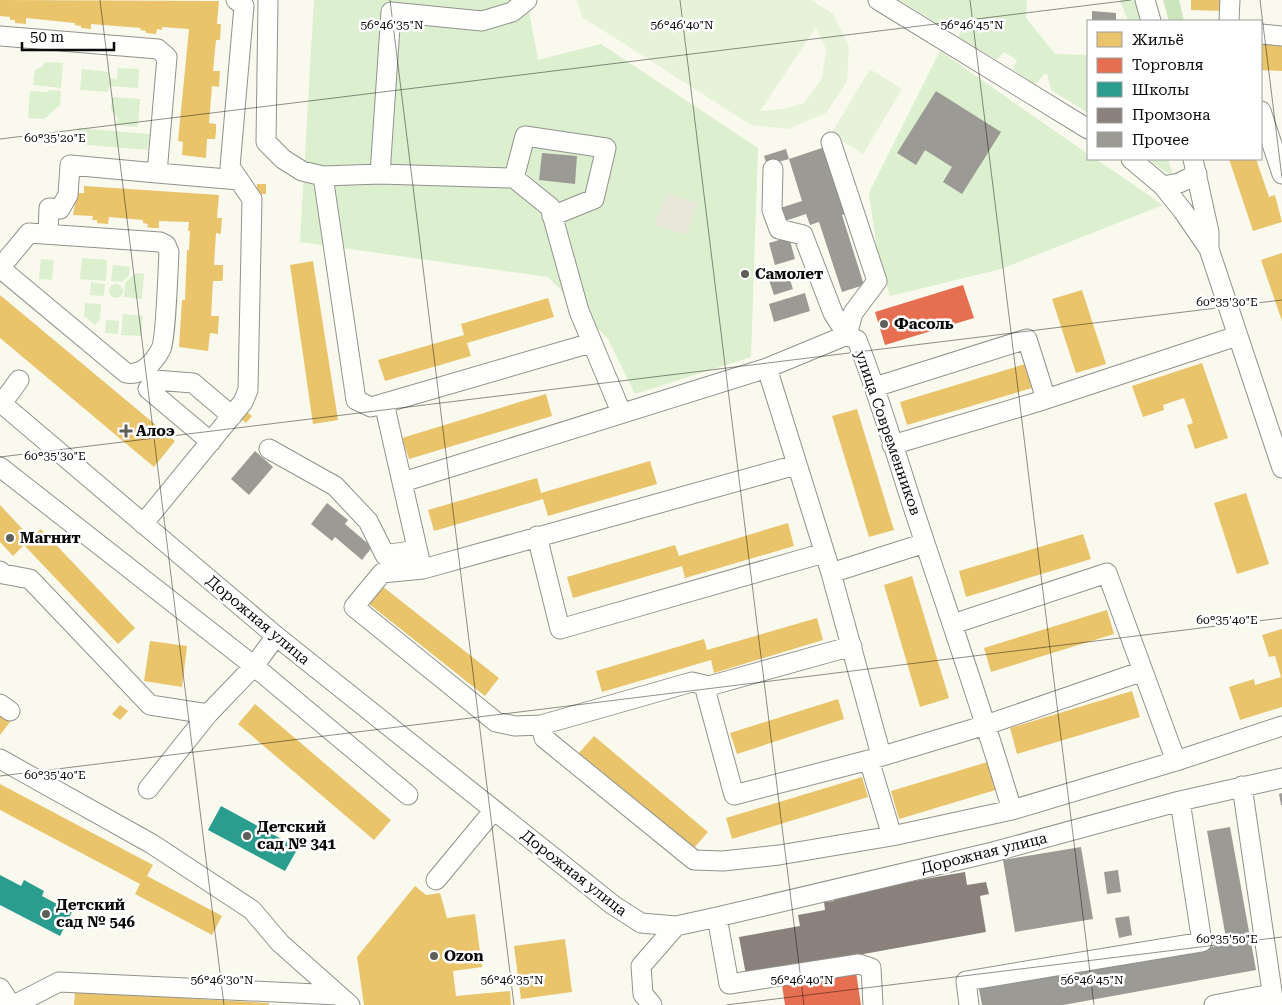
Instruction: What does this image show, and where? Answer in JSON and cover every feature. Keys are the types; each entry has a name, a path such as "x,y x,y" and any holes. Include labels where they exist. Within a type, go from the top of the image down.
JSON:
{"street":[{"path":"143,524 243,402 248,390 252,199 230,167 244,6 236,0"},
{"path":"268,0 266,142 283,159 302,171 323,176 380,174 514,178 550,207 591,343 621,412"},
{"path":"380,174 391,12 482,21 512,12 527,0"},
{"path":"878,0 1087,128"},
{"path":"1145,0 1151,20"},
{"path":"1229,20 1230,0"},
{"path":"1262,34 1282,36"},
{"path":"0,36 158,49 167,57 157,173"},
{"path":"1262,114 1282,174"},
{"path":"514,178 525,136 606,148 594,199 552,216"},
{"path":"831,142 877,280 853,313 847,335"},
{"path":"1132,160 1163,186 1209,248 1282,468"},
{"path":"48,234 49,208 60,209 68,195 70,165 240,180"},
{"path":"1163,186 1178,183 1195,166"},
{"path":"1195,166 1209,232 1209,248"},
{"path":"774,170 772,210 779,229 804,236 833,314 847,335"},
{"path":"323,176 356,400 371,407 591,343"},
{"path":"29,233 160,242 166,246 169,252 162,348 144,370 138,373 126,372 0,268 29,233"},
{"name":"улица Современников","path":"403,482 621,412 767,368 847,335 857,340 875,387 892,445 953,624 1012,810"},
{"path":"892,445 1046,399 1237,336"},
{"path":"875,387 1027,339 1046,399"},
{"path":"767,368 831,572 852,646 892,836"},
{"path":"1,403 19,380"},
{"path":"211,442 148,389 155,380 192,383 232,416"},
{"name":"Дорожная улица","path":"1,403 276,636 613,905 641,923 676,926 718,918 992,852 1180,801 1282,778"},
{"path":"384,403 403,482 416,550 423,570"},
{"path":"269,449 335,486 368,521 385,555 416,550"},
{"path":"796,465 537,536 423,570 382,573 354,607 496,722 515,726 541,725 692,682 709,686 852,646"},
{"path":"0,467 254,666 408,795"},
{"path":"537,536 560,628 824,553"},
{"path":"831,572 925,543"},
{"path":"0,571 3,574 30,579 150,705 208,714"},
{"path":"953,624 1107,572 1176,761"},
{"path":"148,789 208,714 254,666 276,636"},
{"path":"704,685 734,796 875,758 986,725 1143,671"},
{"path":"541,725 544,738 694,860 723,861 779,855 892,836 1012,810 1176,761 1282,726"},
{"path":"0,759 152,844 245,905 252,910 280,943 344,1000"},
{"path":"1214,1005 1272,999 1242,786"},
{"path":"970,1005 966,981 1202,942 1180,801"},
{"path":"436,880 494,810"},
{"path":"718,918 730,984 859,964 871,968 873,1005"},
{"path":"652,1005 643,994 640,966 676,926"},
{"path":"0,988 12,1005 59,982 344,1000"}],"green space":[{"path":"314,0 527,0 538,60 601,44 758,148 751,357 635,394 608,339 548,277 300,242"},
{"path":"577,0 811,0 833,14 849,47 847,81 826,113 788,129 751,125 582,17","holes":["816,27 826,49 822,78 804,103 782,109 760,111"]},
{"path":"899,0 1027,0 1026,18 1055,54 1087,55 1087,112 1051,90 1047,74 1044,74 1037,83 1033,83 1013,70 1017,60 1004,52 997,60 958,37 962,30 952,24 948,30"},
{"path":"1120,0 1139,0 1145,20 1128,20"},
{"path":"1163,0 1179,0 1184,20 1169,20"},
{"path":"940,51 1087,153 1087,160 1097,160 1163,205 1001,269 890,296 878,256 869,193"},
{"path":"45,62 63,63 61,88 33,85 35,70 42,67"},
{"path":"118,68 139,69 138,88 109,86 108,92 80,90 82,69 109,72 109,78 117,79"},
{"path":"870,69 902,89 863,154 831,134"},
{"path":"49,90 61,91 60,105 44,119 28,118 30,91 48,92"},
{"path":"112,97 140,99 138,127 115,125 118,119 111,109"},
{"path":"78,128 150,134 148,150 77,144"},
{"path":"1149,160 1168,160 1173,174 1167,173"},
{"path":"82,258 107,260 106,281 80,279"},
{"path":"41,259 54,260 52,280 39,279"},
{"path":"113,265 130,267 129,276 122,282 111,281"},
{"path":"136,273 144,274 142,299 124,297 125,283"},
{"path":"91,282 105,284 104,296 90,295"},
{"path":"116,284 121,286 123,291 121,296 116,298 111,296 109,291 111,286"},
{"path":"85,303 101,304 100,319 95,325 84,316"},
{"path":"123,314 143,316 141,336 121,335"},
{"path":"106,320 119,321 118,334 105,333"}],"shaded area":[{"path":"667,193 698,203 687,235 654,225"}],"building: Жильё":[{"path":"0,0 219,1 217,24 221,24 220,40 216,40 213,71 220,71 219,87 212,86 209,123 216,124 216,132 215,139 207,139 206,158 182,155 183,142 178,141 189,29 162,27 162,30 157,29 156,34 146,33 146,31 140,30 141,28 91,24 91,29 81,28 81,26 75,25 75,23 26,18 26,24 15,23 15,20 10,20 10,17 0,16"},
{"path":"1191,0 1223,0 1223,11 1191,10"},
{"path":"1262,38 1282,39 1282,71 1262,70"},
{"path":"1229,160 1256,160 1269,197 1275,195 1282,222 1253,231"},
{"path":"257,184 266,184 266,194 257,194"},
{"path":"84,186 219,195 217,218 222,218 221,234 216,233 214,265 223,265 223,278 222,281 213,281 211,316 219,316 218,334 210,333 208,351 179,347 182,300 185,300 187,250 189,250 189,222 159,221 159,228 153,228 147,227 148,224 143,223 143,220 109,217 108,224 97,223 97,220 92,220 93,216 73,215 77,193 84,193"},
{"path":"1282,253 1282,321 1261,260"},
{"path":"313,261 338,420 313,424 290,265"},
{"path":"1082,290 1106,364 1076,373 1052,299"},
{"path":"0,295 175,441 154,467 0,338"},
{"path":"548,298 554,317 467,343 471,356 385,381 378,360 464,335 461,324"},
{"path":"1202,363 1228,438 1195,449 1187,425 1193,423 1184,398 1163,405 1164,410 1143,417 1132,386"},
{"path":"1025,364 1032,388 907,425 900,402"},
{"path":"546,394 552,416 409,459 402,438"},
{"path":"857,409 894,530 869,537 832,416"},
{"path":"244,410 252,416 246,423 238,416"},
{"path":"650,461 657,484 548,516 543,499 434,531 428,510 537,478 541,493"},
{"path":"1246,493 1269,564 1237,574 1214,503"},
{"path":"0,505 31,538 41,529 135,628 118,644 24,545 13,556 0,542"},
{"path":"788,523 794,546 685,578 682,566 573,598 567,577 675,545 679,556"},
{"path":"1083,534 1091,559 966,597 959,571"},
{"path":"912,576 949,698 920,707 884,585"},
{"path":"382,586 499,678 485,696 368,603"},
{"path":"1107,610 1114,634 991,672 984,648"},
{"path":"817,618 823,640 714,673 711,660 602,692 596,671 704,639 707,650"},
{"path":"1282,629 1282,707 1240,720 1229,687 1254,679 1255,685 1281,677 1275,656 1269,657 1262,635"},
{"path":"150,641 187,646 182,687 144,681"},
{"path":"1132,691 1140,717 1017,754 1010,728"},
{"path":"838,699 844,719 737,754 730,733"},
{"path":"255,704 391,820 374,840 238,724"},
{"path":"120,705 128,711 120,720 112,714"},
{"path":"0,708 13,718 0,735"},
{"path":"594,736 708,832 693,849 579,753"},
{"path":"991,761 999,789 899,819 891,791"},
{"path":"862,777 868,797 732,839 726,818"},
{"path":"0,784 153,865 147,876 222,916 212,935 135,894 140,884 0,810"},
{"path":"415,886 426,895 440,893 447,918 475,914 482,967 453,971 456,996 510,991 511,1005 364,1005 357,957"},
{"path":"565,939 572,992 521,999 514,946"},
{"path":"75,992 269,1003 269,1005 74,1005"}],"building: Торговля":[{"path":"963,285 974,318 885,345 875,312"},
{"path":"856,972 861,1005 785,1005 782,985"}],"building: Школы":[{"path":"221,806 298,848 285,871 208,830"},
{"path":"0,875 21,886 24,880 44,891 42,896 72,912 60,936 0,905"}],"building: Промзона":[{"path":"965,872 967,885 986,882 989,894 980,896 986,932 746,975 739,937 800,926 798,915 825,910 824,902 834,901 834,895"}],"building: Прочее":[{"path":"1092,11 1116,13 1116,20 1092,20"},
{"path":"936,91 1001,132 962,194 943,182 952,167 925,150 916,165 897,153"},
{"path":"828,146 849,213 842,215 864,285 842,292 819,222 810,225 806,214 782,222 777,209 802,201 789,159"},
{"path":"786,149 789,159 767,165 764,156"},
{"path":"542,153 577,156 575,184 539,180"},
{"path":"789,237 795,259 775,265 769,243"},
{"path":"788,274 793,289 774,295 769,280"},
{"path":"805,293 810,311 774,322 769,304"},
{"path":"255,451 273,467 249,495 231,479"},
{"path":"327,503 348,520 345,524 372,547 362,560 335,537 332,541 311,524"},
{"path":"1282,793 1282,805 1281,805 1279,794"},
{"path":"1230,827 1256,970 1063,1005 982,1005 979,989 1227,944 1207,831"},
{"path":"1081,847 1093,919 1015,932 1003,860"},
{"path":"1118,870 1121,892 1107,894 1104,872"},
{"path":"1129,916 1132,935 1119,938 1115,918"}],"place":[{"name":"Самолет","path":"745,274"},
{"name":"Фасоль","path":"884,324"},
{"name":"Алоэ","path":"126,431"},
{"name":"Магнит","path":"10,538"},
{"name":"Детский сад № 341","path":"247,836"},
{"name":"Детский сад № 546","path":"46,914"},
{"name":"Ozon","path":"434,956"}]}
